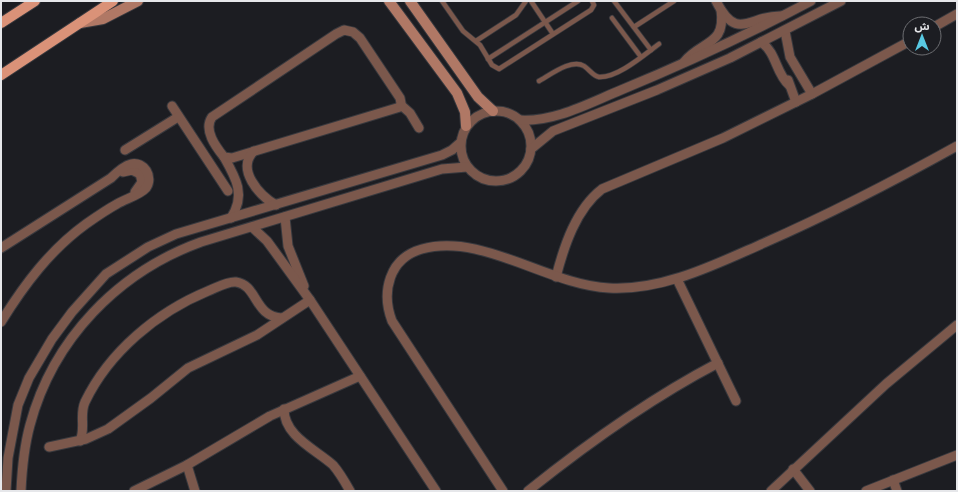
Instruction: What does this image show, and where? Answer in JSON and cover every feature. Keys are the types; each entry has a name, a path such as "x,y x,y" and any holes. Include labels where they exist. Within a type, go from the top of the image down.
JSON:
{"main road":[{"path":"1,23 35,1"},
{"path":"1,75 113,1"}],"street":[{"path":"80,23 103,20 138,1"},
{"path":"389,1 457,93 465,112 466,126 460,143 462,156 467,167 479,177 486,180 502,181 516,175 522,170 526,164 531,149 527,130 520,120 507,113 493,111 475,117 466,126"},
{"path":"410,1 478,97 493,111"},
{"path":"716,1 721,10 732,22 741,25 770,16 784,16"},
{"path":"520,120 538,120 555,116 681,65 733,42 811,1"},
{"path":"531,149 553,131 656,90 762,42 841,1"},
{"path":"681,65 694,52 713,41 719,34 722,28 721,10"},
{"path":"942,22 957,14"},
{"path":"231,218 237,206 240,193 232,170 208,130 208,124 212,117 344,30 353,32 360,38 400,98 401,105 410,113 419,128"},
{"path":"785,30 793,62 812,94"},
{"path":"762,42 769,48 775,57 782,78 789,85 796,102"},
{"path":"556,277 565,247 578,218 591,199 602,189 723,138 812,94 902,45"},
{"path":"789,85 803,77"},
{"path":"224,157 230,158 398,109 401,105"},
{"path":"172,106 228,191"},
{"path":"125,150 178,117"},
{"path":"6,489 9,450 18,405 36,366 62,325 106,274 133,255 162,240 190,229 276,205 442,155 452,150 460,143"},
{"path":"503,491 392,321 386,299 387,284 391,275 403,259 420,249 440,246 466,248 492,253 556,277 594,287 609,288 640,286 677,279 824,215 957,146"},
{"path":"254,151 246,163 248,173 260,193 276,205"},
{"path":"219,179 232,170 236,164 246,163"},
{"path":"1,248 111,178 129,164 137,164 143,167 149,176 148,183 142,191 85,225 56,250 42,264 1,322"},
{"path":"21,491 26,439 41,392 73,336 94,310 119,287 158,261 186,247 442,169 467,167"},
{"path":"286,217 288,246 310,300"},
{"path":"252,227 267,241 310,300 436,491"},
{"path":"677,279 736,401"},
{"path":"80,441 84,424 83,409 86,400 115,359 143,330 164,314 187,301 229,283 237,282 247,288 263,311 274,317 282,318"},
{"path":"49,447 80,441 98,434 147,401 188,368 248,339 310,300"},
{"path":"771,491 886,384 957,325"},
{"path":"528,491 616,424 664,393 718,363"},
{"path":"134,491 146,488 249,427 284,409 360,376"},
{"path":"284,409 285,420 290,429 333,466 350,491"},
{"path":"84,424 98,434"},
{"path":"1,456 9,450"},
{"path":"866,491 879,489 893,480 957,455"},
{"path":"187,465 195,491"},
{"path":"793,469 810,491"},
{"path":"893,480 897,491"}],"lane":[{"path":"442,1 463,31 476,41 493,67 501,68 593,8 592,1"},
{"path":"476,41 516,15 526,1"},
{"path":"488,59 578,1"},
{"path":"614,1 651,50"},
{"path":"634,27 674,1"},
{"path":"534,2 553,34"},
{"path":"612,18 641,57"},
{"path":"539,81 574,64 584,66 596,76 603,77 624,69 659,44"}]}
